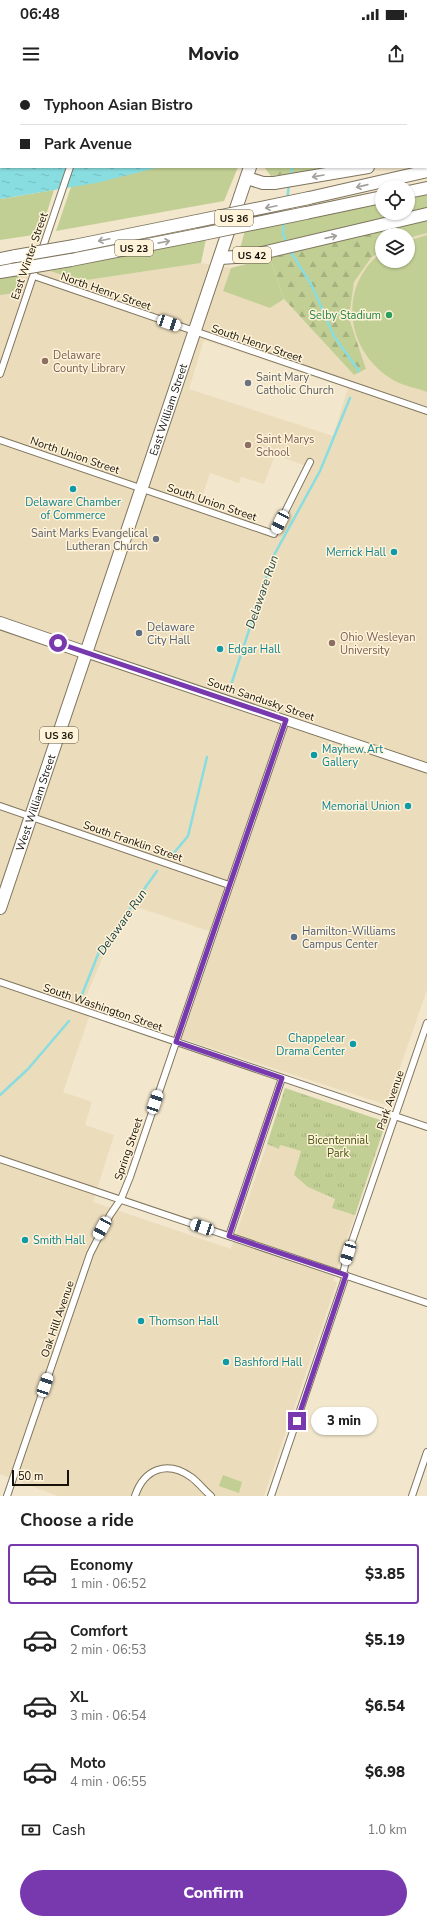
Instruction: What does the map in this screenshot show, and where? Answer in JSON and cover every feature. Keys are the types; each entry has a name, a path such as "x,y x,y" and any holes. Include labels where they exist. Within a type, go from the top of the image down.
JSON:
{"highway":[{"path":"249,172 269,183 362,168"},
{"name":"US 23","path":"0,259 74,246 309,198 427,171"},
{"name":"East William Street","path":"87,653 249,172"},
{"path":"415,191 427,188"},
{"name":"US 23","path":"6,271 71,260 375,198"},
{"name":"US 42","path":"221,258 248,256 427,214"},
{"path":"0,623 87,653"},
{"name":"West William Street","path":"0,908 87,653"}],"street":[{"name":"East Winter Street","path":"0,374 70,168"},
{"name":"North Henry Street","path":"34,276 195,332"},
{"name":"South Henry Street","path":"195,332 427,411"},
{"name":"North Union Street","path":"0,440 143,489"},
{"name":"South Union Street","path":"143,489 274,534 310,462"},
{"name":"South Sandusky Street","path":"87,653 427,768"},
{"name":"Spring Street","path":"121,1199 286,720"},
{"name":"South Franklin Street","path":"0,806 229,885"},
{"name":"South Washington Street","path":"0,982 427,1127"},
{"name":"Park Avenue","path":"271,1496 344,1275 348,1253 427,1023"},
{"path":"229,1236 282,1078"},
{"path":"0,1159 427,1302"},
{"name":"Oak Hill Avenue","path":"7,1496 90,1254 110,1215 121,1199"},
{"path":"412,1496 427,1452"},
{"path":"135,1496 144,1480 152,1473 161,1468 171,1468 192,1477 211,1496"}],"shaded area":[{"path":"427,233 427,990 387,1105 174,1036 209,931 137,907 106,950 84,1001 89,1017 63,1092 92,1102 85,1125 114,1135 93,1202 231,1249 267,1144 279,1149 280,1145 301,1151 294,1175 328,1197 335,1199 333,1208 355,1215 333,1281 337,1282 264,1496 58,1496 0,1474 0,295 15,293 24,272 47,270 81,281 201,263 231,268 223,291 270,308 284,299 354,375 366,369 349,318 354,282 371,258 375,255 375,268 415,268 415,236","holes":["204,340 348,388 333,436 189,389","275,455 312,468 280,532 200,503 210,473 239,483 241,477 264,484"]}],"green space":[{"path":"156,168 238,168 224,201 56,231 71,187"},
{"path":"265,168 331,168 271,176"},
{"path":"54,190 40,234 0,240 0,199"},
{"path":"427,195 427,208 415,211 415,198"},
{"path":"375,205 375,220 376,220 251,251 240,249 245,230"},
{"path":"427,220 427,233 415,236 415,228 391,228"},
{"path":"375,231 375,235 368,233"},
{"path":"368,233 375,235 375,255 371,258 354,282 349,318 366,369 354,375 284,299 270,258"},
{"name":"Selby Stadium","path":"427,235 427,392 399,383 378,369 366,354 357,338 353,320 353,301 358,283 367,266 375,259 375,268 415,268 415,239"},
{"path":"206,239 201,263 80,281 50,271"},
{"path":"270,258 284,299 270,308 223,291 231,268"},
{"path":"24,272 15,293 0,295 0,276"},
{"name":"Bicentennial Park","path":"285,1088 386,1122 355,1215 332,1208 335,1199 308,1187 294,1175 301,1151 280,1145 279,1149 267,1144"},
{"path":"223,1475 242,1482 239,1493 219,1486"}],"water":[{"path":"0,168 156,168 96,183 0,199"}],"waterway":[{"name":"Delaware Run","path":"291,176 292,168"},
{"name":"Delaware Run","path":"287,200 289,185"},
{"name":"Delaware Run","path":"284,220 283,234 287,244"},
{"name":"Delaware Run","path":"290,251 311,284 334,336 359,371"},
{"name":"Delaware Run","path":"232,682 273,557 320,471 350,398"},
{"name":"Delaware Run","path":"173,854 188,836 207,757"},
{"name":"Delaware Run","path":"81,997 99,952 157,871"},
{"name":"Delaware Run","path":"0,1095 28,1069 69,1021"}],"place":[{"name":"Selby Stadium","path":"389,315"},
{"name":"Delaware County Library","path":"45,361"},
{"name":"Saint Mary Catholic Church","path":"248,383"},
{"name":"Saint Marys School","path":"248,445"},
{"name":"Delaware Chamber of Commerce","path":"73,489"},
{"name":"Saint Marks Evangelical Lutheran Church","path":"156,539"},
{"name":"Merrick Hall","path":"394,552"},
{"name":"Delaware City Hall","path":"139,633"},
{"name":"Ohio Wesleyan University","path":"332,643"},
{"name":"Edgar Hall","path":"220,649"},
{"name":"Mayhew Art Gallery","path":"314,755"},
{"name":"Memorial Union","path":"408,806"},
{"name":"Hamilton-Williams Campus Center","path":"294,937"},
{"name":"Chappelear Drama Center","path":"353,1044"},
{"name":"Smith Hall","path":"25,1240"},
{"name":"Thomson Hall","path":"141,1321"},
{"name":"Bashford Hall","path":"226,1362"}],"route":[{"path":"58,643 286,720 176,1042 282,1078 229,1236 346,1275 297,1421"}]}
